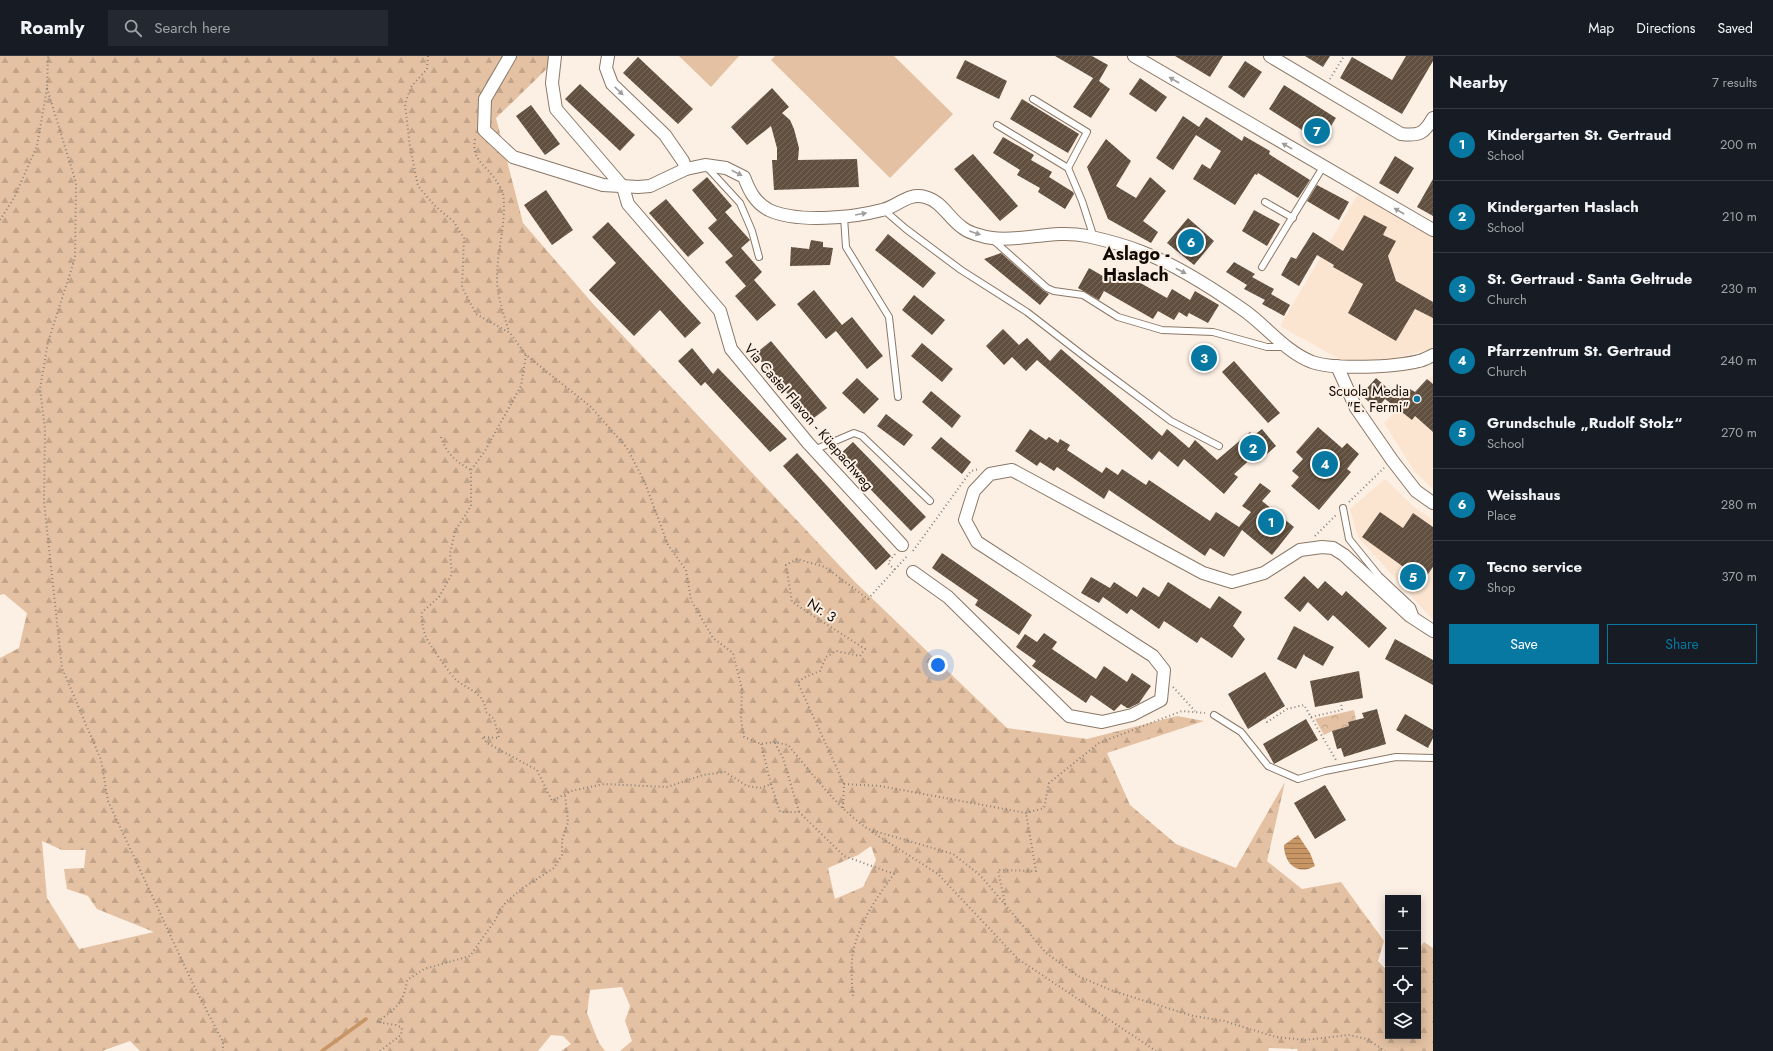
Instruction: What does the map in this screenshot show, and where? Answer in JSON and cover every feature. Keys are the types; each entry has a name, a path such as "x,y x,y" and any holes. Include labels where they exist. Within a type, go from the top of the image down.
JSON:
{"street":[{"path":"510,56 485,99 484,130 513,157 603,185 623,187 650,186 686,169 704,165 726,168 744,177 749,190 757,202 768,210 791,216 844,217 884,210 905,198 924,196 940,205 963,229 991,238 1022,237 1057,233 1094,238 1143,252 1193,277 1246,312 1288,347 1313,362 1337,366 1392,365 1420,361 1433,355"},
{"path":"555,56 552,83 556,109 623,187"},
{"path":"608,56 606,68 612,84 666,135 683,161 686,169"},
{"path":"1134,56 1433,230"},
{"path":"1270,56 1401,134 1414,135 1426,130 1433,118"},
{"name":"Via Castel Flavon - Küepachweg","path":"623,187 628,204 720,311 731,349 814,450 902,545"},
{"path":"1337,366 1356,408 1392,460 1416,491 1433,503"},
{"path":"913,572 948,597 1069,716 1102,722 1132,715 1161,700 1164,670 1153,656 977,542 965,520 974,491 990,474 1012,470 1203,573 1232,582 1264,573 1300,550 1322,547 1333,548 1344,555 1414,618 1433,631"}],"lane":[{"path":"1033,99 1087,132 1068,168"},
{"path":"997,125 1068,168 1082,200 1094,238"},
{"path":"704,165 740,203 752,231 759,258"},
{"path":"1262,267 1323,167"},
{"path":"1265,202 1293,218"},
{"path":"884,210 906,229 961,270 1027,312 1171,421 1219,446"},
{"path":"844,217 846,247 889,317 898,397"},
{"path":"991,238 1047,288 1054,291 1083,295 1118,317 1162,330 1213,332 1267,348 1288,347"},
{"path":"814,450 854,433 862,436 930,501"},
{"path":"1344,508 1349,539 1379,576 1412,607 1416,615 1414,618"},
{"path":"1214,715 1241,732 1268,766 1298,780 1340,768 1396,757 1433,758"}],"path":[{"path":"0,220 14,198 37,146 47,88 48,56"},
{"path":"428,56 427,69 410,87 405,104 410,147 418,186 434,205 454,222 464,238 462,287 476,314 510,333"},
{"path":"1325,88 1344,56"},
{"path":"47,88 76,183 75,258 48,342 40,389 45,429 44,502 62,668 102,760 108,801 192,982 223,1042 222,1051"},
{"path":"484,130 476,134 473,148 475,156 490,172 503,191 503,226 497,278 498,298 510,333 526,355 591,407 627,448 644,483 668,545 686,570 691,600 713,638 733,653 742,689 741,719 744,738 761,744 774,742 788,745 856,821 938,874 1018,959 1156,1051"},
{"path":"526,355 521,386 485,451 471,470 471,506 455,531 450,554 452,574 439,598 422,612 426,638 456,679 479,695 485,703 486,712 494,719 499,738 482,737 487,743 537,770 552,801 571,791 604,784 667,786 703,775 725,772 748,786 760,788 771,784"},
{"path":"441,437 443,445 455,461 471,470"},
{"name":"Nr. 3","path":"843,808 844,784 798,683 803,678 820,672 826,657 836,651 860,656 864,649 792,602 786,565 797,559 825,568 868,599 919,544 971,470 981,468 990,474"},
{"path":"895,570 888,563 902,545"},
{"path":"1163,680 1175,688 1195,711"},
{"path":"1311,717 1342,710 1341,702"},
{"path":"1265,718 1267,722 1287,709 1304,705 1340,768"},
{"path":"844,784 880,786 1026,813 1044,808 1049,783 1099,743 1182,711 1195,711 1214,715"},
{"path":"774,742 783,758 799,812 844,856 894,874 872,905 854,948 852,978 853,998"},
{"path":"761,744 780,812 799,812"},
{"path":"380,1051 401,1035 402,1028 396,1024 377,1022 398,1006 406,993 407,980 424,968 470,956 507,901 523,888 554,868 562,855 562,840 568,822 565,795"},
{"path":"1006,904 998,870 1036,871 1026,813"},
{"path":"868,829 953,854 980,875 1046,953 1078,976 1113,991 1193,1016 1224,1022 1276,1037 1305,1040 1349,1035 1367,1039 1385,1051"}],"shaded area":[{"path":"1361,189 1433,230 1433,348 1393,359 1362,361 1341,360 1280,326"},
{"path":"1433,375 1433,489 1415,472 1384,423"},
{"path":"1385,479 1414,507 1433,520 1433,620 1358,537 1350,509"},
{"path":"1298,835 1310,853 1315,866 1309,869 1298,869 1289,863 1286,858 1284,845"}],"green space":[{"path":"0,56 560,56 496,118 523,223 594,305 855,582 1007,728 1087,739 1177,716 1204,721 1107,753 1130,805 1176,844 1236,868 1285,782 1267,861 1302,889 1341,882 1384,941 1378,961 1385,969 1385,1039 1421,1039 1421,946 1424,942 1433,948 1433,1051 1297,1051 1298,1049 1269,1048 1268,1051 620,1051 632,1041 625,1021 630,1006 622,987 590,990 587,1013 599,1043 605,1051 561,1051 571,1044 563,1036 551,1035 538,1051 140,1051 130,1041 102,1051 0,1051 0,658 19,648 27,613 4,594 0,595","holes":["42,841 62,850 86,850 84,868 64,869 67,889 88,896 97,909 154,932 79,949 47,898","871,846 876,860 863,887 835,899 828,868 858,855"]},
{"path":"679,56 739,56 711,87"},
{"path":"775,56 894,56 953,114 890,178 771,60"},
{"path":"1354,710 1356,720 1348,722 1349,726 1324,735 1315,719"}],"building":[{"path":"1055,56 1092,56 1108,65 1099,81 1110,89 1091,118 1073,107 1093,78"},
{"path":"1175,56 1223,56 1210,77"},
{"path":"1305,56 1330,56 1323,67"},
{"path":"1406,56 1433,56 1433,61 1402,114 1340,78 1352,57 1392,80"},
{"path":"638,57 693,109 678,124 623,73"},
{"path":"965,60 1007,81 999,99 956,78"},
{"path":"1245,61 1262,72 1244,98 1228,87"},
{"path":"1140,78 1167,97 1156,112 1129,94"},
{"path":"580,84 635,135 620,151 565,99"},
{"path":"1284,85 1336,118 1321,142 1269,109"},
{"path":"772,88 789,107 782,113 790,120 794,129 799,148 798,160 857,159 859,187 774,190 772,160 777,160 777,148 771,126 747,145 731,127"},
{"path":"1022,99 1079,134 1068,153 1010,119"},
{"path":"531,105 560,144 545,155 516,116"},
{"path":"1183,116 1199,127 1206,117 1242,141 1244,136 1270,151 1269,154 1310,180 1298,198 1258,173 1257,175 1255,174 1235,205 1193,179 1202,164 1210,169 1221,151 1196,135 1173,170 1156,158"},
{"path":"1003,137 1034,155 1031,160 1052,172 1049,177 1073,192 1074,194 1065,209 1038,192 1040,188 1017,175 1020,170 993,153"},
{"path":"1106,139 1131,161 1116,186 1136,198 1150,177 1166,191 1143,221 1158,232 1151,243 1108,219 1087,167"},
{"path":"973,154 1018,206 1000,221 954,169"},
{"path":"1395,156 1414,168 1398,194 1379,183"},
{"path":"707,177 732,206 725,212 750,240 741,248 762,272 754,280 776,305 757,321 735,296 746,286 725,262 733,256 708,228 717,220 692,190"},
{"path":"1433,179 1433,216 1417,207"},
{"path":"1317,185 1349,202 1339,220 1307,201"},
{"path":"546,190 573,230 552,245 524,205"},
{"path":"666,199 704,243 688,257 649,213"},
{"path":"1254,210 1280,224 1267,246 1242,231"},
{"path":"1364,215 1387,227 1383,235 1396,241 1388,256 1396,281 1433,302 1433,318 1415,309 1396,341 1348,313 1363,284 1333,267 1334,265 1317,255 1299,286 1281,275 1291,257 1296,259 1313,232 1343,251"},
{"path":"1188,218 1214,241 1194,265 1167,243"},
{"path":"608,222 701,323 685,338 660,310 634,336 589,290 616,263 592,237"},
{"path":"888,234 936,273 923,288 875,250"},
{"path":"811,240 823,242 823,247 833,248 830,265 790,266 791,247 809,249"},
{"path":"1001,253 1049,294 1040,305 984,259"},
{"path":"1234,262 1255,274 1252,277 1274,289 1271,294 1290,305 1284,316 1262,304 1265,300 1244,289 1247,285 1226,272"},
{"path":"1089,268 1108,279 1114,268 1167,298 1172,289 1190,300 1195,291 1219,305 1208,323 1189,313 1187,317 1179,312 1174,320 1158,311 1153,319 1104,291 1099,300 1078,288"},
{"path":"814,290 842,325 852,317 883,356 867,369 836,331 826,339 797,304"},
{"path":"914,295 945,320 932,335 902,310"},
{"path":"1003,329 1019,345 1027,338 1050,361 1061,349 1162,436 1167,429 1189,448 1195,440 1217,460 1250,432 1253,436 1262,429 1276,446 1258,462 1254,456 1234,474 1238,477 1224,494 1184,459 1178,467 1159,451 1152,460 1037,360 1026,371 1012,357 1004,365 986,346"},
{"path":"771,341 827,408 810,421 755,354"},
{"path":"922,343 953,369 942,382 911,356"},
{"path":"1208,345 1217,356 1204,366 1199,367 1195,365 1193,361 1195,356"},
{"path":"692,348 713,374 718,368 787,439 770,452 705,382 701,386 678,361"},
{"path":"1234,361 1280,413 1268,423 1222,372"},
{"path":"857,378 879,399 864,414 842,393"},
{"name":"Scuola Media \"E. Fermi\"","path":"1376,378 1400,399 1410,389 1415,392 1427,379 1433,384 1433,432 1415,416 1412,420 1385,399 1377,409 1361,395"},
{"path":"931,391 961,416 952,428 922,402"},
{"path":"886,414 913,435 904,446 877,426"},
{"path":"1318,427 1342,448 1347,443 1359,454 1347,469 1351,472 1319,510 1291,486 1299,477 1292,471 1303,459 1296,452"},
{"path":"1030,429 1046,440 1049,437 1058,443 1060,439 1070,445 1067,450 1102,473 1106,467 1118,475 1122,469 1146,485 1149,480 1210,521 1216,512 1239,527 1251,512 1242,506 1260,483 1271,491 1262,501 1294,527 1272,555 1242,530 1224,557 1210,548 1205,556 1109,490 1104,499 1057,467 1054,471 1040,462 1037,466 1015,451"},
{"path":"941,437 971,462 962,474 931,448"},
{"path":"853,442 926,517 911,531 838,456"},
{"path":"797,453 891,556 876,570 783,466"},
{"path":"1380,512 1403,528 1413,513 1433,527 1433,567 1423,581 1362,537"},
{"path":"942,553 1032,615 1019,635 975,605 978,600 932,568"},
{"path":"1304,576 1318,589 1325,581 1342,596 1346,591 1387,628 1369,648 1333,615 1328,621 1308,602 1300,612 1284,598"},
{"path":"1091,577 1110,588 1114,582 1137,597 1143,587 1159,597 1168,582 1210,609 1219,596 1242,612 1233,626 1245,639 1232,658 1201,637 1197,643 1164,621 1159,629 1131,609 1127,614 1103,597 1099,603 1081,593"},
{"path":"1294,626 1334,647 1323,666 1304,654 1296,669 1277,659"},
{"path":"1044,633 1057,642 1052,649 1096,679 1104,666 1127,682 1132,673 1151,686 1139,703 1129,708 1121,704 1114,711 1091,695 1086,703 1032,666 1036,661 1016,647 1025,634 1037,642"},
{"path":"1395,639 1433,660 1433,685 1385,659"},
{"path":"1359,671 1363,698 1315,707 1310,681"},
{"path":"1265,672 1285,706 1248,729 1228,694"},
{"path":"1377,709 1386,744 1344,757 1341,748 1337,749 1332,731 1349,726 1348,722 1364,718 1362,713"},
{"path":"1405,714 1433,730 1433,738 1428,748 1396,730"},
{"path":"1306,719 1318,740 1274,764 1263,744"},
{"path":"1325,785 1346,820 1315,839 1294,803"}],"waterway":[{"path":"322,1051 366,1019"}],"place":[{"name":"Tecno service","path":"1317,131"},
{"name":"Weisshaus","path":"1191,242"},
{"name":"St. Gertraud - Santa Geltrude","path":"1204,358"},
{"name":"Scuola Media \"E. Fermi\"","path":"1417,399"},
{"name":"Kindergarten Haslach","path":"1253,448"},
{"name":"Pfarrzentrum St. Gertraud","path":"1325,464"},
{"name":"Kindergarten St. Gertraud","path":"1271,522"},
{"name":"Grundschule „Rudolf Stolz“","path":"1413,577"}],"district":[{"name":"Aslago - Haslach","path":"1136,264"}]}
